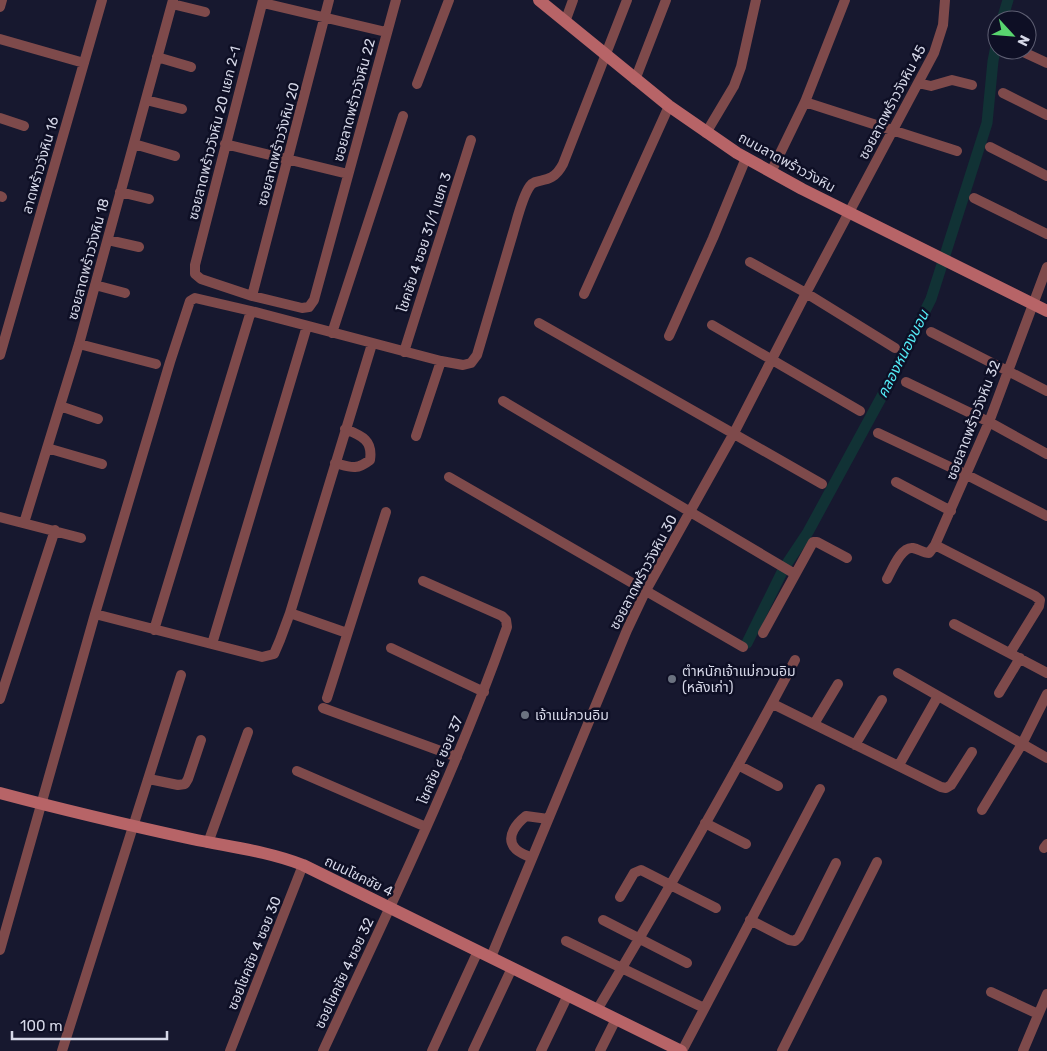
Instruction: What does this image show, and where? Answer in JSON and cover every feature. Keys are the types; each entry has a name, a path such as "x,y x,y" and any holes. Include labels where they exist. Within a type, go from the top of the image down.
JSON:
{"street":[{"path":"0,7 2,0"},
{"name":"ลาดพร้าววังหิน 16","path":"0,355 2,337 102,0"},
{"name":"ซอยลาดพร้าววังหิน 20","path":"252,296 329,0"},
{"name":"ซอยลาดพร้าววังหิน 22","path":"252,296 302,308 310,307 314,300 396,0"},
{"path":"418,84 449,0"},
{"name":"ถนนลาดพร้าววังหิน","path":"539,0 669,106 706,133 746,158 849,213 1047,311"},
{"path":"565,22 573,0"},
{"path":"0,950 95,614 190,301 196,298 251,311 441,361 463,365 471,363 477,356 514,230 530,186 534,182 546,181 559,172 627,0"},
{"path":"635,80 666,0"},
{"path":"706,133 734,86 741,67 756,0"},
{"path":"771,172 805,102 845,0"},
{"name":"ซอยลาดพร้าววังหิน 45","path":"849,213 934,53 943,25 945,0"},
{"name":"ซอยลาดพร้าววังหิน 22","path":"263,1 386,32"},
{"name":"ซอยลาดพร้าววังหิน 20 แยก 2-1","path":"252,296 201,279 195,274 195,265 263,1"},
{"path":"172,2 205,12"},
{"name":"ซอยลาดพร้าววังหิน 18","path":"24,523 79,344 172,2"},
{"path":"0,39 84,63"},
{"path":"157,57 191,66"},
{"path":"918,83 931,86 952,80 972,84"},
{"path":"1002,93 1047,115"},
{"path":"146,100 182,109"},
{"path":"805,102 957,151"},
{"path":"584,294 669,106"},
{"path":"332,333 403,116"},
{"path":"0,118 24,126"},
{"name":"โชคชัย 4 ซอย 31/1 แยก 3","path":"404,352 471,140"},
{"path":"134,144 175,156"},
{"name":"ซอยลาดพร้าววังหิน 22","path":"225,144 348,174"},
{"path":"990,147 1047,176"},
{"path":"669,336 746,158"},
{"path":"120,192 149,199"},
{"path":"974,198 1047,234"},
{"name":"ซอยลาดพร้าววังหิน 30","path":"490,957 627,630 645,592 734,433 849,213"},
{"path":"108,240 140,247"},
{"path":"750,262 806,293 895,348"},
{"name":"ซอยลาดพร้าววังหิน 32","path":"935,545 989,422 1047,266"},
{"path":"95,285 125,293"},
{"path":"154,630 251,311"},
{"path":"539,323 822,484"},
{"path":"712,325 860,411"},
{"path":"212,644 307,326"},
{"path":"931,332 1047,391"},
{"path":"79,344 156,364"},
{"path":"95,614 262,657 274,654 290,613 372,344"},
{"path":"416,436 441,361"},
{"path":"906,382 989,422 1047,454"},
{"path":"503,401 787,570"},
{"path":"60,406 98,418"},
{"path":"335,463 354,468 363,466 370,460 372,451 369,443 362,436 345,429"},
{"path":"878,433 967,474 1047,516"},
{"path":"47,448 102,464"},
{"path":"449,478 743,647"},
{"path":"896,482 951,511"},
{"path":"327,698 386,512"},
{"path":"0,517 81,538"},
{"path":"0,699 55,530"},
{"path":"763,633 787,570 813,542 817,542 847,558"},
{"path":"887,579 906,549 912,548 926,553 935,545 1040,600 999,693"},
{"name":"โชคชัย ๔ ซอย 37","path":"390,908 457,757 484,692 507,627 506,620 502,616 423,581"},
{"path":"290,613 348,633"},
{"path":"954,624 1047,673"},
{"path":"391,648 484,692"},
{"path":"597,1010 706,823 773,704 795,660"},
{"path":"898,673 1047,758"},
{"path":"62,1051 182,675"},
{"path":"814,724 838,684"},
{"path":"982,810 1022,744 1047,694"},
{"path":"898,765 938,696"},
{"path":"855,745 882,700"},
{"path":"773,704 941,788 951,785 972,752"},
{"path":"323,708 457,757"},
{"path":"208,843 248,732"},
{"path":"149,779 178,785 184,784 188,779 201,740"},
{"path":"738,765 778,786"},
{"path":"297,770 426,827"},
{"path":"682,1051 820,789"},
{"name":"ถนนโชคชัย 4","path":"0,793 134,827 208,843 262,851 303,865 682,1051"},
{"path":"532,858 518,852 513,847 511,838 514,827 526,816 548,819"},
{"path":"706,823 746,844"},
{"path":"782,1051 877,862"},
{"path":"750,920 788,940 795,941 799,937 836,863"},
{"name":"ซอยโชคชัย 4 ซอย 30","path":"230,1051 303,865"},
{"path":"620,897 636,870 641,870 716,908"},
{"name":"ซอยโชคชัย 4 ซอย 32","path":"323,1051 390,908"},
{"path":"603,920 687,963"},
{"path":"566,941 704,1008"},
{"path":"432,1051 478,951"},
{"path":"473,1051 512,968"},
{"path":"990,992 1038,1014"},
{"path":"1023,1051 1047,994"},
{"path":"541,1051 568,995"},
{"path":"600,1051 616,1019"}],"waterway":[{"name":"คลองหนองบอน","path":"1005,10 1008,0"},
{"name":"คลองหนองบอน","path":"747,643 784,568 808,532 882,396 931,299 987,123 993,60"}],"place":[{"name":"ตำหนักเจ้าแม่กวนอิม (หลังเก่า)","path":"672,679"},
{"name":"เจ้าแม่กวนอิม","path":"525,715"}]}
